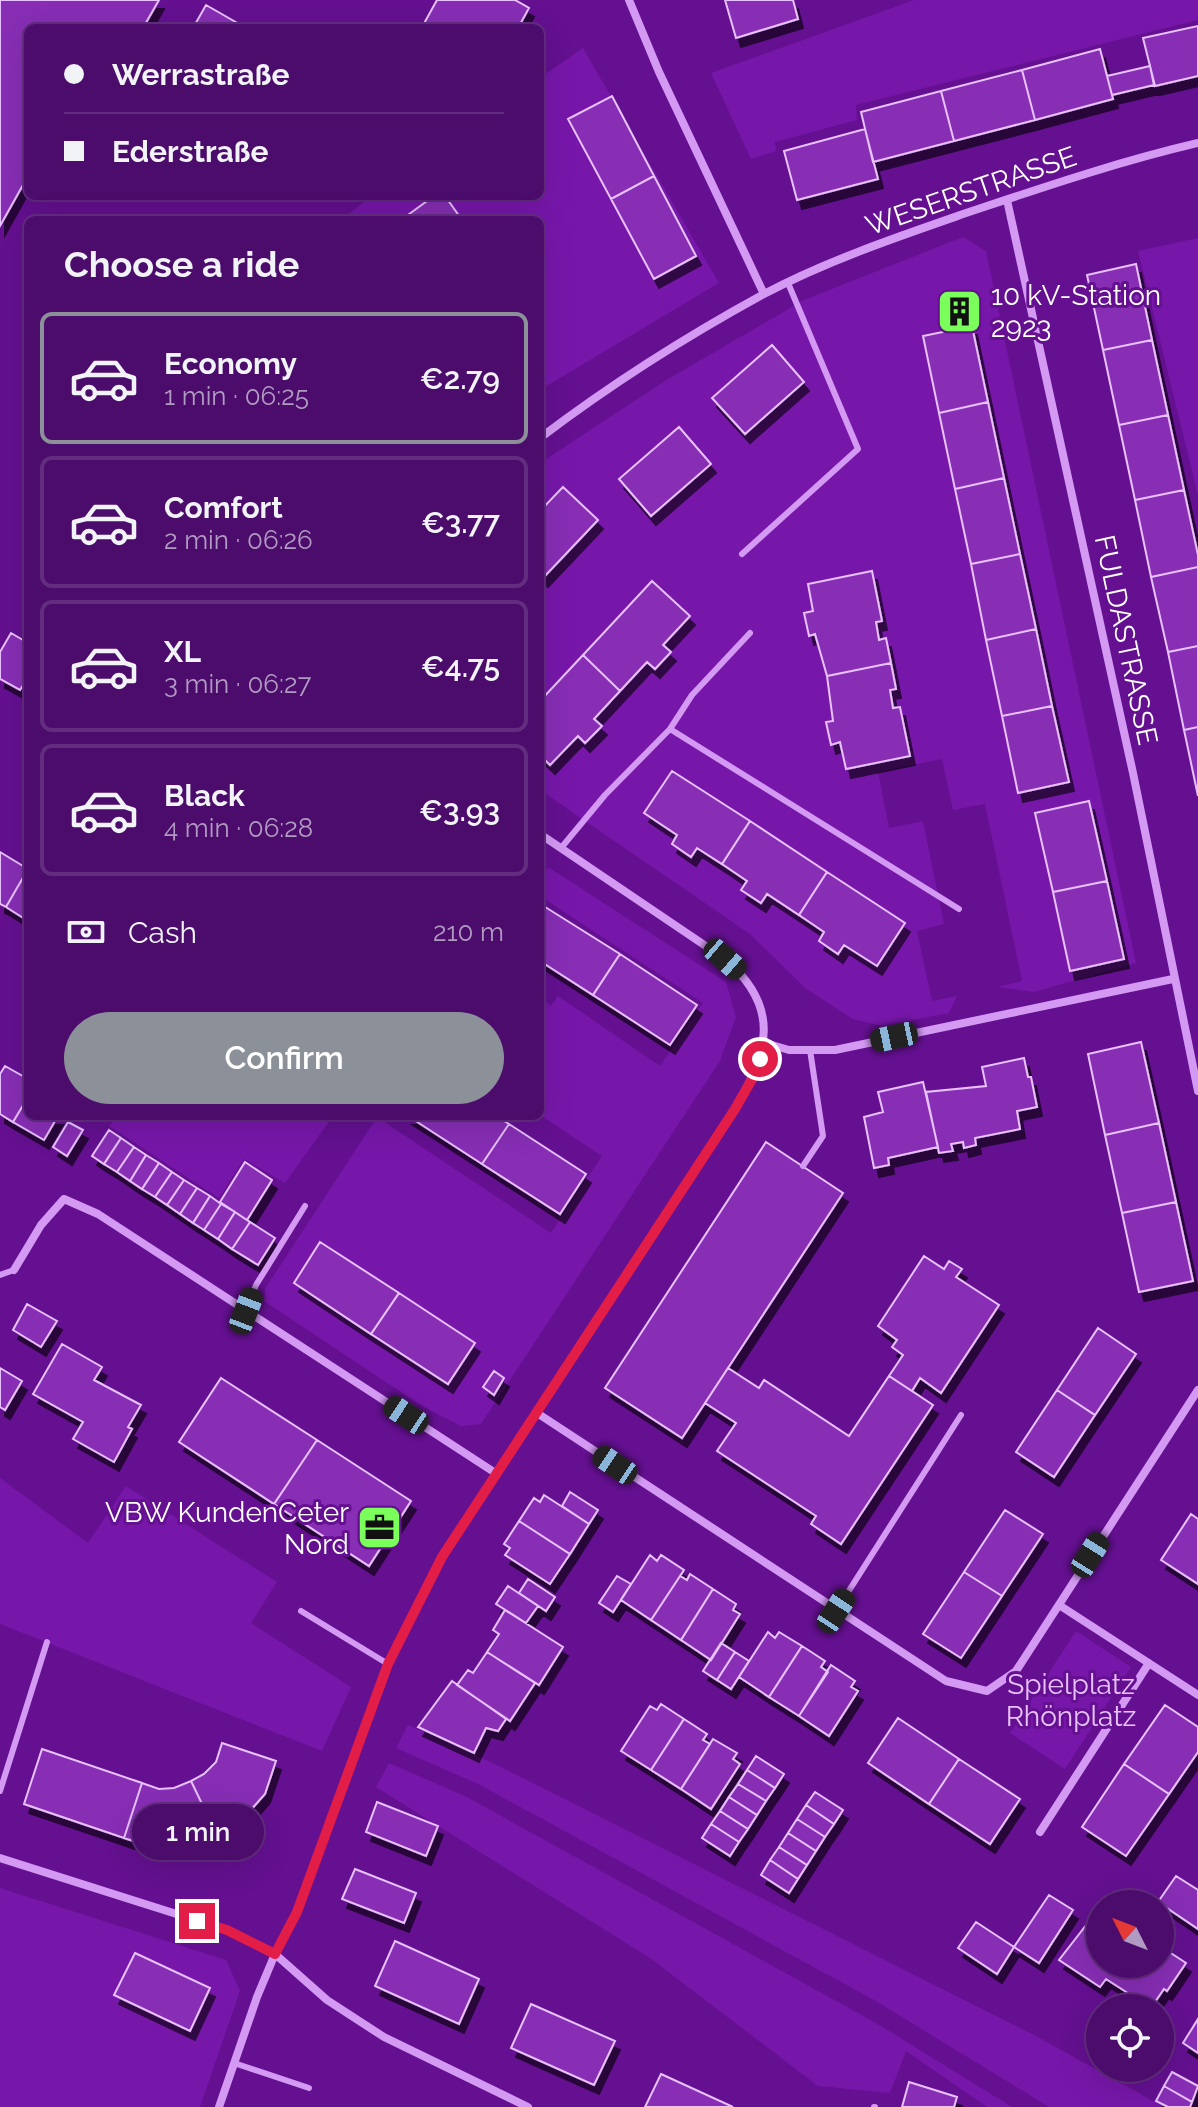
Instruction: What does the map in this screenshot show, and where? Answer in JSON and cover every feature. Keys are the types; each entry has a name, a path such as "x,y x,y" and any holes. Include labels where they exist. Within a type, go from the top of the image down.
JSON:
{"street":[{"path":"629,0 659,72 764,294"},
{"name":"WESERSTRASSE","path":"544,435 600,396 764,294 788,283 909,233 1127,160 1198,143"},
{"name":"FULDASTRASSE","path":"1007,200 1133,773 1198,1091"},
{"path":"219,2107 275,1954 297,1912 388,1664 442,1557 735,1109 755,1074 765,1043 762,1014 740,971 544,837"},
{"path":"765,1043 789,1050 835,1050 1173,979"},
{"path":"14,1270 41,1225 64,1199 98,1214 497,1474"},
{"path":"537,1413 946,1681 987,1691 1016,1671 1198,1390"},
{"path":"1059,1605 1198,1695"},
{"path":"1040,1832 1149,1663"},
{"path":"0,1858 227,1930 275,1954 327,2000 384,2037 528,2107"}],"lane":[{"path":"742,554 858,449 788,283"},
{"path":"561,848 605,795 670,729 692,695 750,633"},
{"path":"670,729 959,909"},
{"path":"803,1166 823,1136 810,1050"},
{"path":"246,1311 256,1285 305,1206"},
{"path":"0,1275 14,1270"},
{"path":"836,1611 961,1415"},
{"path":"301,1611 388,1664"},
{"path":"0,1791 47,1642"},
{"path":"234,2063 309,2088"}],"green space":[{"path":"914,0 1198,0 1198,20 856,105 857,120 775,142 776,151 751,159 711,73"},
{"path":"583,48 719,283 544,388 544,216 346,216 367,200 544,200 544,75"},
{"path":"963,237 986,251 1136,963 1034,992 997,987 1022,981 985,804 953,810 942,759 878,772 889,828 923,821 944,924 917,931 932,1001 957,996 949,1013 882,1026 853,1019 805,988 750,934 544,793 544,460 668,379 804,300"},
{"path":"1198,238 1198,495 1138,251"},
{"path":"548,867 726,982 736,1017 720,1061 481,1424 461,1426 422,1406 264,1301 265,1289 375,1120 382,1120 551,1233 602,1156 544,1118 544,1001 551,1006 558,996 660,1066 703,1003 544,899 544,872"},
{"path":"115,1120 330,1120 285,1183 244,1159 219,1198 109,1126"},
{"path":"0,1478 88,1543 126,1486 277,1582 251,1623 351,1687 322,1751 0,1624"},
{"name":"Spielplatz Rhönplatz","path":"1076,1631 1131,1667 1065,1769 1010,1733"},
{"path":"408,1725 493,1763 1034,2035 1086,2064 1086,2082 1119,2082 1164,2107 1049,2107 874,2000 478,1784 396,1748"},
{"path":"389,1763 467,1797 876,2023 1012,2107 987,2107 906,2051 890,2093 818,2086 650,1958 376,1787"},
{"path":"0,1888 226,1960 240,1991 200,2107 0,2107"}],"building":[{"path":"0,0 159,0 145,24 24,24 24,183 0,226"},
{"path":"437,0 515,0 529,8 520,24 424,24"},
{"path":"725,0 793,0 798,19 736,38"},
{"path":"206,5 239,24 195,24"},
{"path":"1198,26 1198,76 1155,86 1143,38"},
{"path":"1100,49 1113,99 1035,120 1022,70"},
{"path":"1150,66 1154,85 1112,95 1107,76"},
{"path":"1022,70 1035,120 954,141 941,91"},
{"path":"941,91 954,141 873,162 861,112"},
{"path":"612,96 654,176 611,199 568,119"},
{"path":"865,129 878,179 797,200 784,151"},
{"path":"654,176 696,256 654,279 611,199"},
{"path":"428,200 448,200 459,216 406,216"},
{"path":"1136,264 1152,340 1103,350 1087,275"},
{"path":"972,326 988,402 939,413 923,336"},
{"path":"1152,340 1168,415 1119,425 1103,350"},
{"path":"772,345 804,382 745,434 712,398"},
{"path":"988,402 1004,478 955,489 939,413"},
{"path":"1168,415 1184,490 1135,500 1119,425"},
{"path":"679,427 711,464 651,516 619,479"},
{"path":"1004,478 1020,554 971,564 955,489"},
{"path":"563,487 598,520 544,577 544,507"},
{"path":"1184,490 1198,567 1151,577 1135,500"},
{"path":"1020,554 1036,629 986,640 971,564"},
{"path":"1198,567 1198,646 1168,652 1151,577"},
{"path":"872,571 882,621 876,622 879,640 886,638 891,663 827,676 815,634 809,636 804,613 813,611 808,584"},
{"path":"652,581 690,616 663,645 671,652 655,669 647,662 620,691 583,655"},
{"path":"1036,629 1052,706 1002,716 986,640"},
{"path":"11,633 24,641 24,684 20,690 0,679 0,652"},
{"path":"1198,646 1198,727 1184,730 1168,652"},
{"path":"583,655 620,691 594,719 602,726 585,743 578,736 550,765 544,759 544,697"},
{"path":"891,663 896,689 890,690 893,708 900,707 910,756 846,769 840,742 831,745 826,722 833,721 827,676"},
{"path":"1052,706 1069,782 1018,793 1002,716"},
{"path":"1198,727 1198,796 1184,730"},
{"path":"672,771 750,821 722,864 697,848 691,857 672,844 677,835 644,813"},
{"path":"1089,801 1107,881 1053,892 1035,813"},
{"path":"750,821 827,872 799,915 767,894 761,903 741,890 747,881 722,864"},
{"path":"0,852 24,867 24,876 6,907 0,904"},
{"path":"827,872 905,923 877,966 844,945 838,954 819,941 824,932 799,915"},
{"path":"24,876 24,918 6,907"},
{"path":"1107,881 1124,959 1070,971 1053,892"},
{"path":"544,906 620,954 593,995 544,964"},
{"path":"620,954 697,1005 670,1045 593,995"},
{"path":"1141,1042 1159,1123 1105,1135 1088,1054"},
{"path":"1024,1058 1037,1107 1017,1111 1020,1129 975,1138 976,1145 964,1148 963,1142 951,1144 953,1151 939,1153 926,1092 986,1086 982,1067"},
{"path":"5,1066 24,1077 24,1104 13,1122 0,1114 0,1074"},
{"path":"923,1082 938,1147 888,1158 889,1165 874,1168 864,1117 883,1112 878,1092"},
{"path":"24,1104 24,1120 56,1120 44,1140 13,1122"},
{"path":"414,1120 502,1120 509,1124 482,1164"},
{"path":"68,1122 83,1130 67,1156 53,1147"},
{"path":"1159,1123 1176,1202 1122,1213 1105,1135"},
{"path":"509,1124 586,1174 560,1214 482,1164"},
{"path":"109,1130 121,1138 104,1164 92,1156"},
{"path":"121,1138 134,1147 117,1172 104,1164"},
{"path":"766,1142 843,1193 682,1438 605,1388"},
{"path":"134,1147 146,1155 130,1181 117,1172"},
{"path":"146,1155 159,1163 142,1189 130,1181"},
{"path":"245,1162 272,1180 247,1220 220,1202"},
{"path":"159,1163 172,1172 155,1197 142,1189"},
{"path":"172,1172 184,1180 167,1205 155,1197"},
{"path":"184,1180 197,1188 180,1214 167,1205"},
{"path":"197,1188 210,1196 193,1223 180,1214"},
{"path":"210,1196 221,1204 204,1230 193,1223"},
{"path":"1176,1202 1193,1281 1139,1292 1122,1213"},
{"path":"221,1204 235,1212 218,1239 204,1230"},
{"path":"235,1212 250,1222 232,1249 218,1239"},
{"path":"250,1222 275,1238 258,1265 232,1249"},
{"path":"320,1242 399,1293 371,1334 294,1283"},
{"path":"924,1256 944,1269 949,1261 962,1269 956,1277 999,1305 941,1393 920,1378 912,1391 889,1376 903,1355 892,1347 897,1340 878,1326"},
{"path":"399,1293 475,1343 448,1384 371,1334"},
{"path":"27,1304 57,1321 41,1347 13,1330"},
{"path":"1098,1328 1136,1354 1095,1415 1057,1390"},
{"path":"62,1344 102,1367 94,1380 141,1405 114,1462 73,1439 83,1422 33,1394"},
{"path":"0,1368 22,1381 5,1410 0,1407"},
{"path":"728,1368 759,1388 764,1380 849,1436 889,1376 933,1405 841,1544 811,1524 816,1516 717,1451 736,1423 705,1403"},
{"path":"494,1371 504,1378 494,1395 483,1387"},
{"path":"221,1378 317,1440 274,1504 179,1442"},
{"path":"1057,1390 1095,1415 1054,1477 1016,1452"},
{"path":"317,1440 411,1501 369,1566 274,1504"},
{"path":"570,1492 598,1510 589,1524 562,1506"},
{"path":"544,1495 589,1524 570,1554 519,1521 534,1498 540,1502"},
{"path":"1005,1510 1043,1534 1002,1596 964,1572"},
{"path":"1191,1514 1198,1519 1198,1584 1161,1560"},
{"path":"519,1521 570,1554 550,1584 505,1555 510,1548 504,1544"},
{"path":"650,1555 657,1561 661,1555 684,1570 651,1620 621,1600"},
{"path":"964,1572 1002,1596 961,1658 923,1634"},
{"path":"690,1574 713,1589 681,1640 651,1620 680,1576 687,1580"},
{"path":"617,1576 631,1584 613,1612 599,1603"},
{"path":"528,1579 555,1597 546,1611 519,1593"},
{"path":"508,1586 538,1606 526,1623 496,1604"},
{"path":"713,1589 736,1604 733,1610 740,1614 711,1660 681,1640"},
{"path":"505,1610 563,1647 539,1685 487,1652 499,1634 493,1630"},
{"path":"768,1632 775,1638 779,1632 802,1646 769,1697 739,1677"},
{"path":"721,1643 735,1652 717,1680 703,1671"},
{"path":"802,1646 825,1661 821,1667 828,1672 799,1716 769,1697"},
{"path":"487,1652 535,1683 510,1721 457,1685 468,1670 473,1673"},
{"path":"735,1652 749,1661 731,1689 717,1680"},
{"path":"831,1665 855,1681 851,1687 858,1691 829,1736 799,1716"},
{"path":"452,1681 506,1719 498,1731 486,1728 474,1753 418,1727"},
{"path":"661,1704 684,1719 651,1770 621,1751 650,1706 657,1710"},
{"path":"1165,1705 1198,1727 1198,1752 1169,1794 1124,1764"},
{"path":"898,1718 959,1759 929,1804 868,1763"},
{"path":"684,1719 707,1734 703,1740 710,1744 681,1789 651,1770"},
{"path":"713,1739 737,1753 733,1759 740,1764 711,1809 681,1789"},
{"path":"222,1743 276,1761 265,1794 241,1821 216,1833 191,1781 216,1762"},
{"path":"42,1749 142,1783 124,1838 24,1804"},
{"path":"756,1756 784,1774 775,1788 747,1770"},
{"path":"959,1759 1020,1799 990,1844 929,1804"},
{"path":"1124,1764 1169,1794 1126,1856 1082,1827"},
{"path":"747,1770 775,1788 766,1801 738,1784"},
{"path":"191,1781 216,1833 188,1846 155,1848 124,1838 142,1783 159,1789 174,1788"},
{"path":"738,1784 766,1801 757,1815 729,1797"},
{"path":"815,1792 843,1810 834,1824 806,1805"},
{"path":"729,1797 757,1815 748,1829 720,1811"},
{"path":"377,1802 438,1826 426,1856 366,1832"},
{"path":"806,1805 834,1824 825,1837 797,1819"},
{"path":"720,1811 748,1829 739,1842 711,1824"},
{"path":"797,1819 825,1837 816,1851 788,1833"},
{"path":"711,1824 739,1842 730,1856 702,1838"},
{"path":"788,1833 816,1851 807,1865 779,1847"},
{"path":"779,1847 807,1865 798,1879 770,1860"},
{"path":"770,1860 798,1879 789,1893 761,1875"},
{"path":"355,1869 416,1893 404,1923 342,1899"},
{"path":"1176,1876 1198,1890 1198,1929 1174,1913 1174,1890 1166,1890"},
{"path":"1049,1895 1073,1910 1039,1963 1014,1947"},
{"path":"976,1922 1014,1947 997,1974 958,1948"},
{"path":"1086,1925 1086,1978 1059,1960"},
{"path":"395,1941 479,1979 459,2024 375,1986"},
{"path":"135,1953 210,1988 190,2031 114,1995"},
{"path":"1174,1955 1186,1963 1167,1991 1164,1989 1161,1994 1129,1994 1106,1979 1100,1987 1086,1978 1174,1978"},
{"path":"531,2004 615,2041 594,2085 511,2048"},
{"path":"1198,2019 1198,2053 1183,2043"},
{"path":"1174,2073 1198,2086 1192,2102 1164,2086 1166,2082 1174,2082"},
{"path":"661,2074 733,2107 645,2107"},
{"path":"909,2082 957,2097 954,2107 902,2107"},
{"path":"1164,2086 1192,2102 1190,2107 1168,2107 1156,2101"}],"place":[{"name":"10 kV-Station 2923","path":"960,311"},
{"name":"VBW KundenCeter Nord","path":"380,1528"}],"route":[{"path":"197,1921 227,1930 275,1954 297,1912 388,1664 442,1557 735,1109 760,1059"}]}
